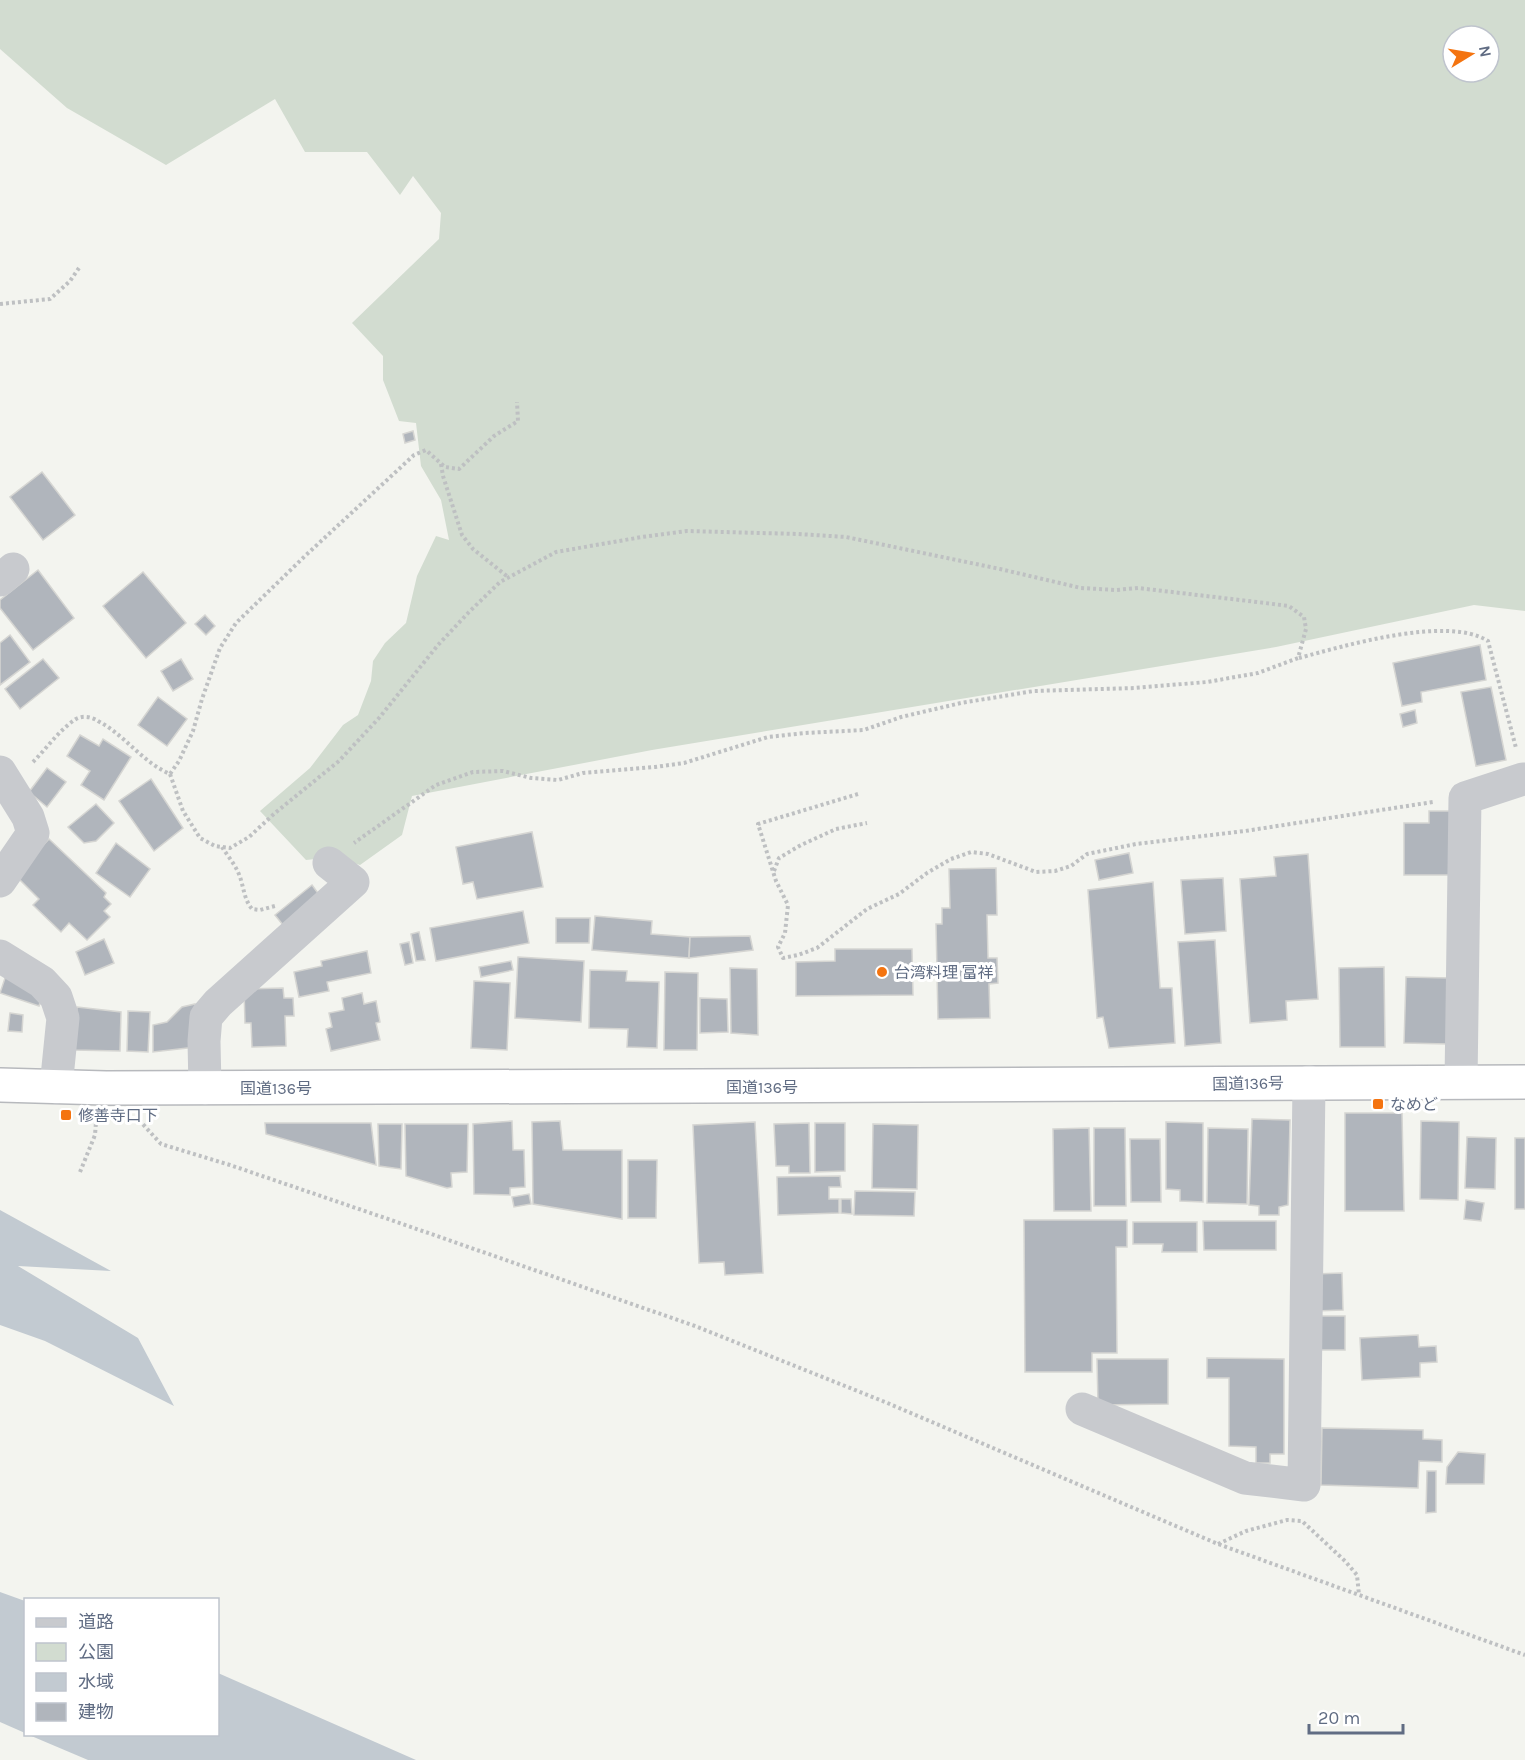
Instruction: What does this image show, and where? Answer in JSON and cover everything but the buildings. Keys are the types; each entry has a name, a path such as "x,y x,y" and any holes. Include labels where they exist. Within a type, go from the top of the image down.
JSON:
{"highway":[{"name":"国道136号","path":"0,1085 205,1088 1086,1086 1309,1082 1525,1082"}],"street":[{"path":"0,881 33,833 28,817 4,779"},
{"path":"1461,1082 1467,797 1523,779"},
{"path":"205,1088 206,1017 218,1003 353,882 328,863"},
{"path":"0,956 42,982 56,997 63,1018 56,1087"},
{"path":"1082,1409 1245,1479 1304,1485 1309,1082"}],"path":[{"path":"0,304 50,299 70,281 78,268"},
{"path":"170,774 193,732 220,648 236,623 414,455 426,450 445,467 459,469 494,436 518,421 517,402"},
{"path":"441,464 462,535 473,549 508,578"},
{"path":"4,779 78,718 88,716 99,721 142,756 170,774 183,811 200,838 215,846 230,848 249,837 339,761 379,718 432,653 500,582 556,552 687,531 846,537 1081,588 1116,590 1138,588 1289,606 1304,617 1306,629 1298,658"},
{"path":"328,863 436,785 473,772 503,771 531,778 558,780 583,772 684,763 768,737 864,730 901,717 961,703 1034,691 1135,688 1207,682 1258,673 1298,658 1337,648 1423,631 1478,634 1488,641 1523,779"},
{"path":"858,794 758,824 773,872 788,905 785,933 778,947 783,958 817,948 867,909 899,894 935,868 971,852 988,854 1036,872 1055,871 1071,866 1087,854 1136,844 1245,831 1467,797"},
{"path":"773,872 779,858 801,844 836,829 867,823"},
{"path":"222,847 237,870 243,885 245,901 252,909 260,910 282,901"},
{"path":"140,1120 161,1144 380,1216 695,1326 885,1402 1218,1544 1525,1655"},
{"path":"80,1172 95,1135 96,1122"},
{"path":"1218,1544 1246,1531 1287,1520 1302,1521 1357,1575 1359,1595"}],"green space":[{"path":"0,0 1525,0 1525,611 1474,605 1276,647 652,750 412,796 402,835 360,865 335,857 306,860 260,811 310,768 343,725 358,715 371,681 373,661 385,643 406,623 417,576 436,536 449,540 441,500 421,466 416,423 399,421 383,380 383,356 352,323 439,239 441,213 413,176 400,195 367,152 305,152 275,99 166,165 67,108 0,49"}],"water":[{"path":"0,1210 111,1271 18,1266 138,1338 174,1406 45,1341 0,1325"},
{"path":"0,1592 24,1601 24,1733 0,1722"},
{"path":"219,1673 416,1760 88,1760 31,1736 219,1736"}],"place":[{"name":"台湾料理 富祥","path":"882,972"},
{"name":"なめど","path":"1378,1104"},
{"name":"修善寺口下","path":"66,1115"}]}
